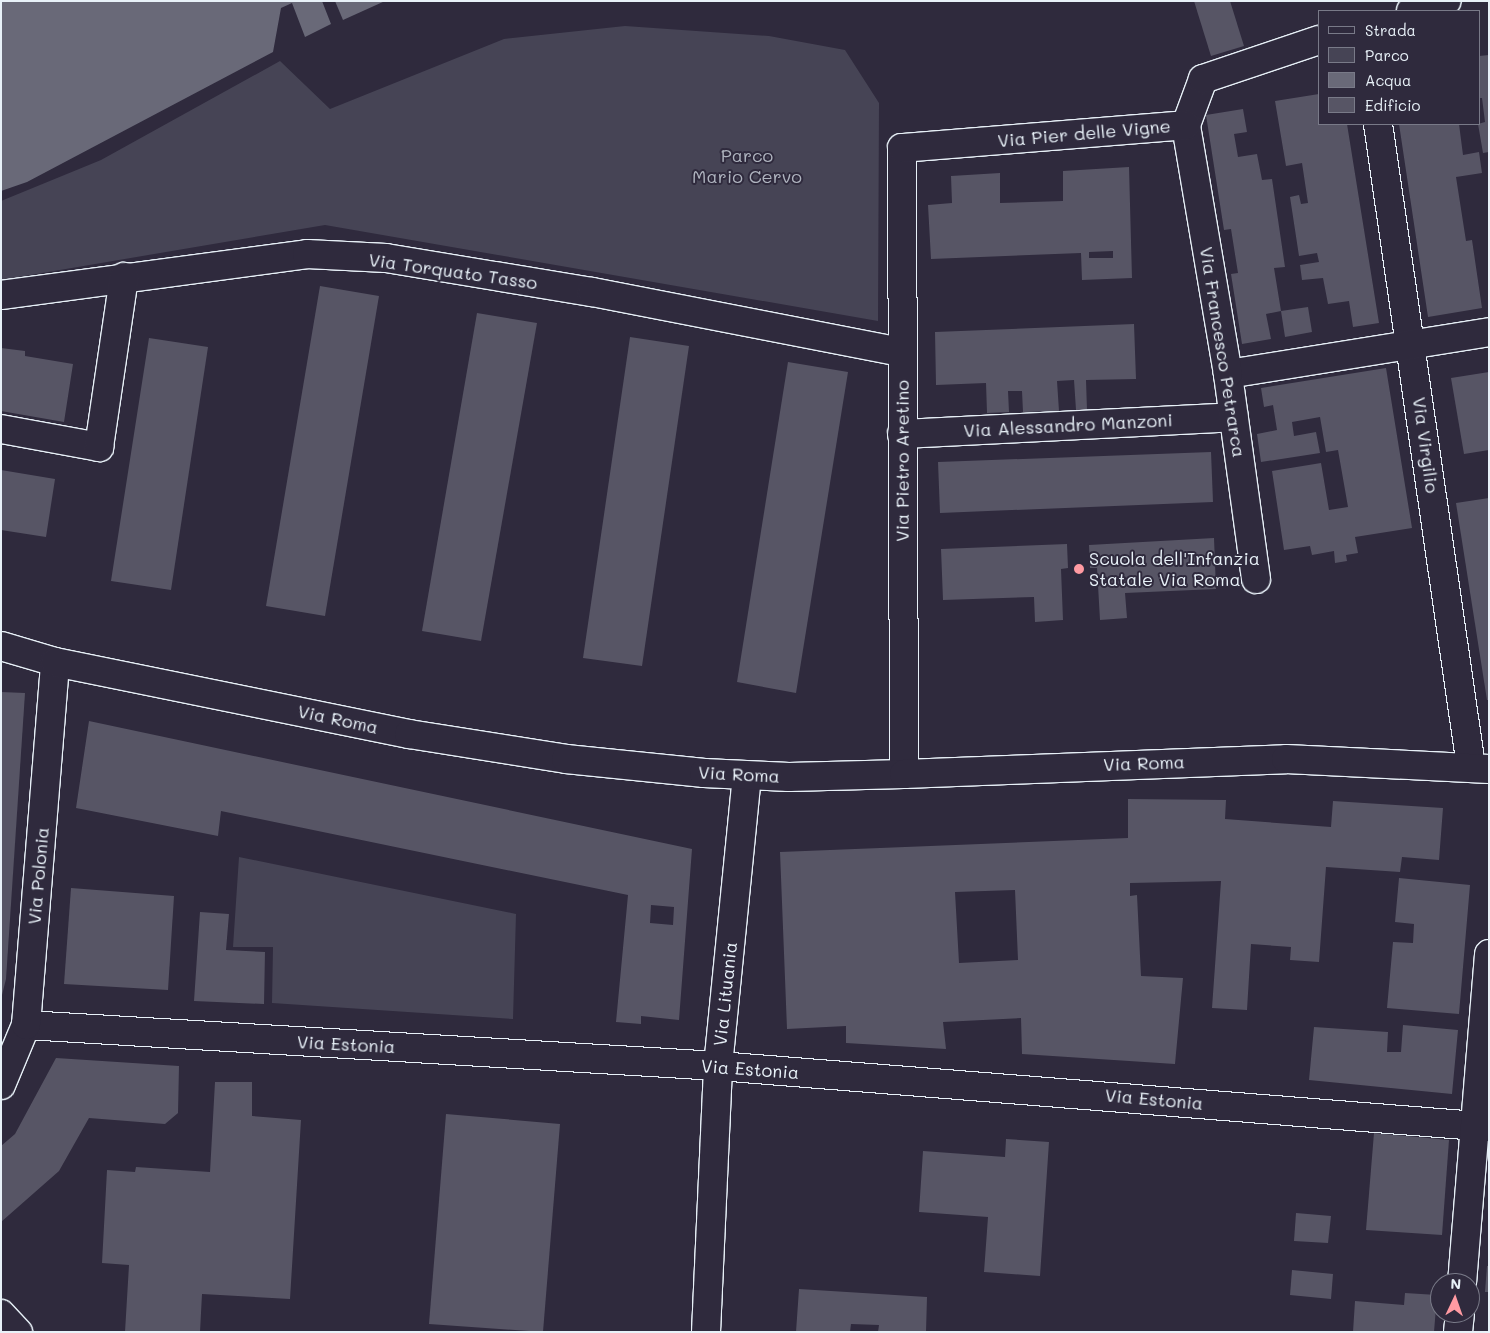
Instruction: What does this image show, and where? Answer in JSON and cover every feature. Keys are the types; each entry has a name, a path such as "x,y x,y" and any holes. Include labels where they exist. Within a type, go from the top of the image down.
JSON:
{"street":[{"path":"1414,10 1446,1"},
{"name":"Via Pier delle Vigne","path":"902,148 1186,125 1203,79 1318,40"},
{"name":"Via Francesco Petrarca","path":"1186,125 1228,374 1256,580"},
{"name":"Via Virgilio","path":"1378,125 1480,767"},
{"name":"Via Pietro Aretino","path":"902,148 901,352 904,774"},
{"name":"Via Torquato Tasso","path":"1,295 306,254 386,258 592,292 901,352"},
{"path":"1,429 99,447 124,277"},
{"path":"1228,374 1489,332"},
{"name":"Via Alessandro Manzoni","path":"902,434 1234,416"},
{"name":"Via Roma","path":"1,646 55,662 428,737 566,758 748,776 904,774 1286,759 1480,767"},
{"name":"Via Polonia","path":"1,1085 26,1025 55,662"},
{"name":"Via Lituania","path":"706,1332 718,1066 748,776"},
{"path":"1463,1273 1481,1126 1489,954"},
{"name":"Via Estonia","path":"26,1025 718,1066 1481,1126"},
{"path":"1,1314 18,1332"}],"green space":[{"name":"Parco Mario Cervo","path":"625,26 769,36 845,50 879,103 878,321 325,225 1,280 1,201 101,160 280,61 330,109 504,39"},
{"path":"239,857 516,914 513,1019 272,1003 273,947 233,947"}],"water":[{"path":"1,1 322,1 331,24 305,37 292,3 281,8 273,52 27,182 1,191"},
{"path":"335,1 385,1 343,20"}],"building":[{"path":"1194,1 1230,1 1244,46 1211,56"},
{"path":"1489,55 1489,152 1483,153 1478,125 1485,122 1482,98 1480,98 1480,56"},
{"path":"1318,94 1318,125 1347,125 1379,323 1353,327 1349,301 1328,304 1323,278 1302,280 1300,265 1319,262 1317,253 1299,256 1290,197 1299,195 1301,204 1308,203 1302,163 1286,166 1275,101"},
{"path":"1243,109 1247,132 1234,134 1238,157 1257,154 1262,180 1272,179 1285,267 1274,268 1281,311 1266,314 1271,339 1242,344 1231,274 1238,273 1231,229 1224,230 1206,115"},
{"path":"1399,125 1459,125 1463,155 1479,152 1482,173 1456,177 1466,241 1472,240 1482,308 1428,317"},
{"path":"1129,167 1132,278 1082,280 1081,253 931,259 928,205 952,203 951,176 1000,173 1000,203 1063,201 1063,171","holes":["1113,251 1113,258 1089,258 1089,252"]},
{"path":"320,286 379,296 325,616 266,606"},
{"path":"1308,307 1312,332 1285,337 1281,311"},
{"path":"477,313 537,323 481,641 422,631"},
{"path":"1134,324 1136,379 1086,380 1087,410 1076,410 1074,380 1057,381 1059,411 1023,412 1022,391 1008,391 1009,412 987,413 986,383 936,385 935,332"},
{"path":"630,337 689,346 642,666 583,658"},
{"path":"149,338 208,347 171,590 111,581"},
{"path":"1,348 25,351 25,356 73,364 64,422 1,411"},
{"path":"788,362 848,372 796,693 737,682"},
{"path":"1386,368 1412,528 1355,537 1358,553 1346,555 1347,561 1335,563 1334,551 1312,555 1310,546 1284,550 1272,471 1321,463 1329,510 1348,507 1338,450 1326,452 1320,417 1292,422 1294,436 1316,432 1320,453 1261,462 1257,434 1277,430 1273,405 1264,407 1261,388"},
{"path":"1489,372 1489,450 1464,454 1451,378"},
{"path":"1211,452 1213,502 940,513 938,462"},
{"path":"1,470 55,479 46,537 1,530"},
{"path":"1489,498 1489,700 1487,700 1456,503"},
{"path":"1214,538 1216,589 1125,593 1127,618 1100,620 1097,568 1090,568 1089,545"},
{"path":"1067,544 1068,568 1061,569 1063,620 1035,622 1034,597 943,600 941,549"},
{"path":"1,692 25,693 6,979 2,995"},
{"path":"89,721 692,849 679,1020 641,1016 641,1024 616,1022 628,895 221,811 218,836 76,808","holes":["651,905 674,907 673,925 650,923"]},
{"path":"1128,799 1226,800 1225,819 1331,827 1333,801 1443,808 1439,860 1402,857 1400,872 1326,867 1319,962 1290,960 1291,947 1251,944 1247,1010 1212,1008 1221,881 1130,883 1130,896 1137,895 1141,976 1183,978 1175,1064 1022,1054 1021,1018 943,1022 946,1049 846,1043 846,1026 787,1029 780,852 1128,838","holes":["1015,890 1018,960 959,963 955,892"]},
{"path":"1399,878 1470,885 1459,1014 1387,1008 1393,942 1413,943 1414,924 1395,922"},
{"path":"71,888 174,896 168,990 64,984"},
{"path":"200,912 229,914 226,950 265,952 264,1004 194,1001"},
{"path":"1403,1025 1458,1030 1452,1094 1309,1080 1314,1027 1388,1032 1387,1052 1401,1052"},
{"path":"56,1058 179,1066 178,1113 165,1124 89,1118 59,1171 1,1222 1,1146 15,1134"},
{"path":"215,1082 252,1082 252,1116 301,1120 290,1299 202,1294 200,1332 125,1332 129,1265 102,1263 107,1170 135,1172 136,1167 210,1172"},
{"path":"446,1114 560,1124 543,1332 429,1324"},
{"path":"1374,1133 1449,1140 1442,1235 1366,1230"},
{"path":"1006,1139 1049,1142 1040,1276 984,1272 988,1217 919,1212 923,1151 1005,1157"},
{"path":"1296,1213 1331,1216 1328,1243 1294,1241"},
{"path":"1487,1266 1489,1266 1489,1292 1485,1292"},
{"path":"1292,1270 1333,1274 1331,1299 1290,1295"},
{"path":"799,1289 927,1297 926,1332 878,1332 879,1325 851,1324 850,1332 796,1332"},
{"path":"1405,1293 1430,1295 1430,1323 1435,1323 1434,1332 1353,1332 1355,1301 1404,1305"}],"place":[{"name":"Scuola dell'Infanzia Statale Via Roma","path":"1079,569"}]}
